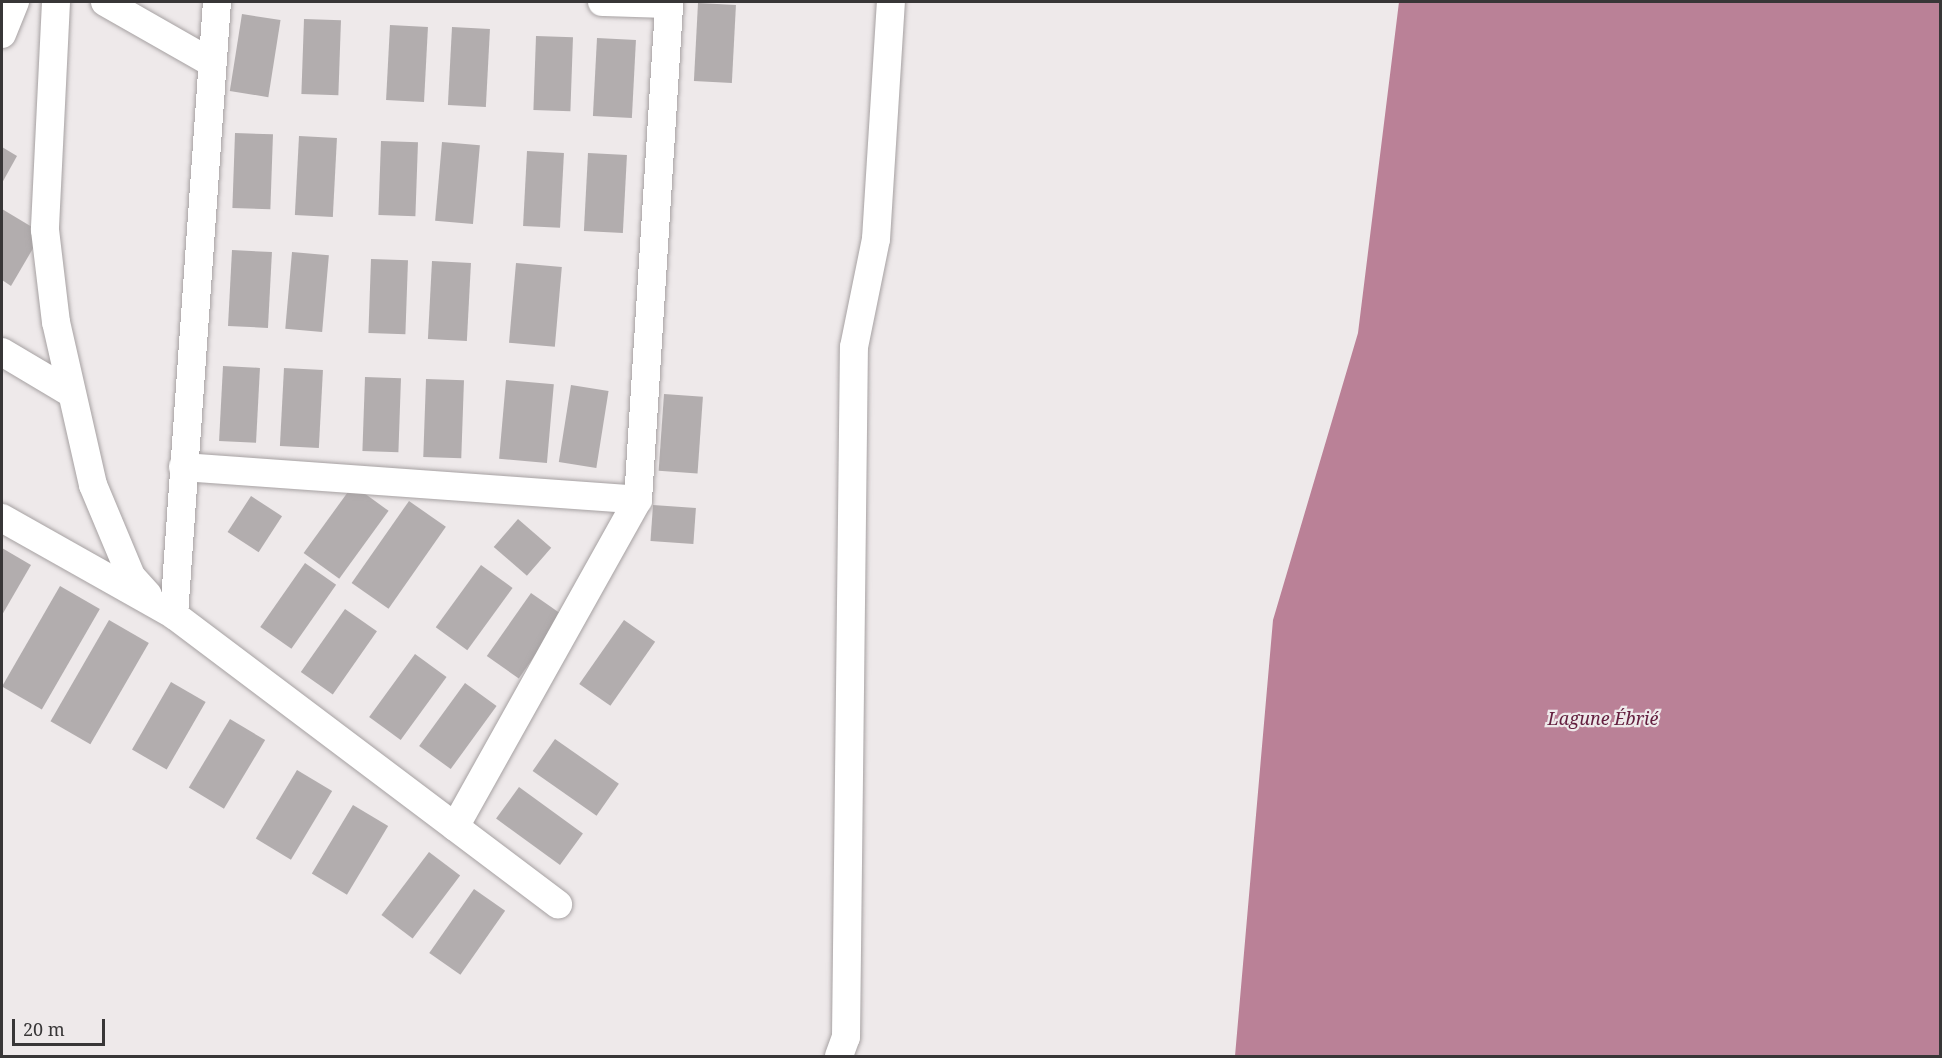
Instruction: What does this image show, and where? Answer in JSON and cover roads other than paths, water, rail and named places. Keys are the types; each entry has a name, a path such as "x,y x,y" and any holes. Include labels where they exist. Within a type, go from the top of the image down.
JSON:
{"street":[{"path":"2,34 15,2"},
{"path":"56,2 45,230 56,322 93,485 112,539 131,576 167,611 558,904"},
{"path":"105,2 212,63"},
{"path":"167,611 183,467 217,2"},
{"path":"455,827 638,500 669,3 602,2"},
{"path":"839,1056 846,1037 854,347 876,239 891,2"},
{"path":"2,352 72,393"},
{"path":"183,467 638,500"},
{"path":"2,518 167,611"}],"water":[{"name":"Lagune Ébrié","path":"1399,2 1940,2 1940,1056 1235,1056 1273,620 1358,333"}]}
